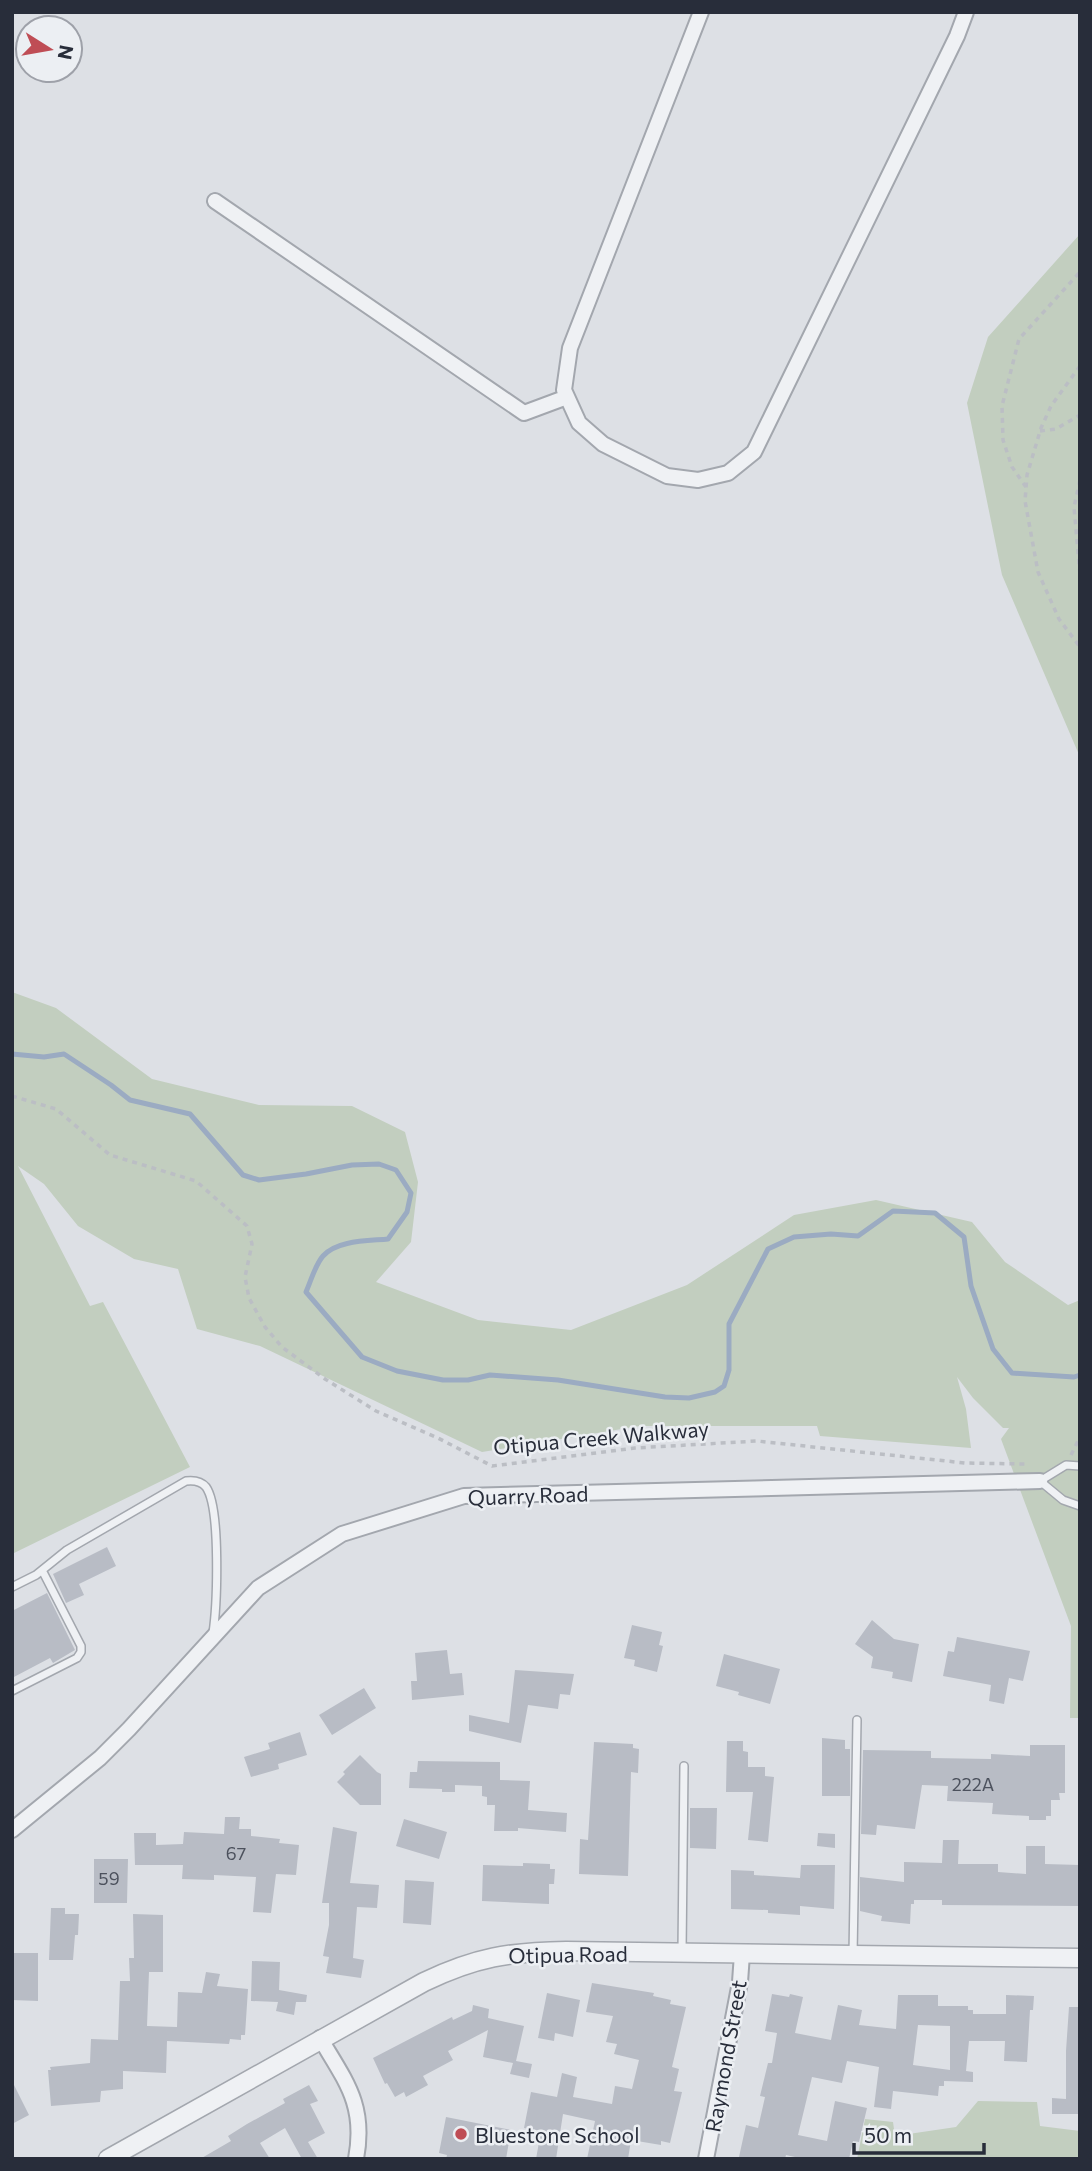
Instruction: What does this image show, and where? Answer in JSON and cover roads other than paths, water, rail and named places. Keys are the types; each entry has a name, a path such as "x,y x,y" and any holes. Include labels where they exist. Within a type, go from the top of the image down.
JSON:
{"street":[{"path":"701,12 570,348 564,390 579,423 603,444 667,476 698,480 728,472 754,452 967,12"},
{"path":"215,201 524,413 567,397"},
{"name":"Quarry Road","path":"12,1830 100,1758 258,1588 342,1534 464,1496 1040,1481"},
{"name":"Otipua Road","path":"108,2159 424,1982 484,1958 534,1952 1080,1958"},
{"name":"Raymond Street","path":"706,2159 740,1982 742,1954"},
{"path":"320,2038 350,2088 355,2102 360,2133 356,2159"}],"lane":[{"path":"1080,1466 1066,1465 1040,1481 1063,1500 1080,1506"},
{"path":"12,1587 42,1570 66,1550 186,1481 194,1480 207,1489 217,1556 213,1637"},
{"path":"12,1691 77,1658 81,1652 42,1570"},
{"path":"853,1955 857,1720"},
{"path":"682,1953 684,1766"}],"waterway":[{"path":"12,1054 44,1057 64,1054 130,1100 190,1114 243,1175 259,1180 352,1165 379,1164 396,1170 411,1193 407,1212 388,1239 353,1242 329,1251 318,1264 306,1292 362,1357 397,1371 443,1380 468,1380 490,1375 558,1380 665,1397 689,1398 715,1392 724,1386 729,1370 729,1324 768,1249 794,1237 831,1234 858,1236 893,1211 935,1213 964,1237 971,1286 993,1349 1012,1373 1074,1377 1080,1375"}],"place":[{"name":"Bluestone School","path":"461,2134"}]}
